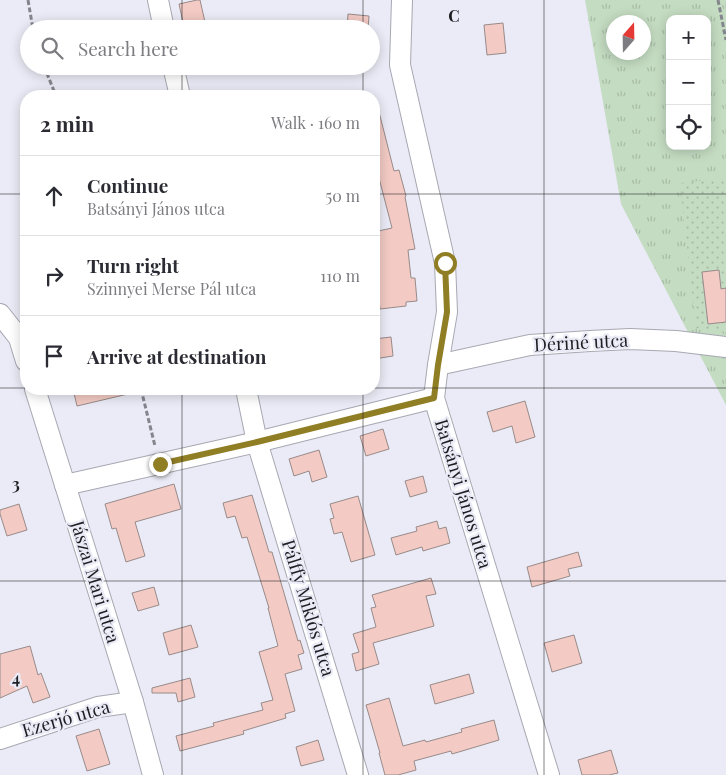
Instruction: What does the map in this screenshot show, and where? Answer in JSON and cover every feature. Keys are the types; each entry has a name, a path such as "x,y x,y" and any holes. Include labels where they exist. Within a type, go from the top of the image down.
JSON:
{"street":[{"path":"158,0 162,20"},
{"name":"Batsányi János utca","path":"402,0 400,65 445,263 447,312 434,398 549,775"},
{"path":"175,75 179,90"},
{"path":"0,314 20,341"},
{"name":"Dériné utca","path":"438,365 530,345 590,341 630,339 676,341 726,347"},
{"name":"Jászai Mari utca","path":"37,395 154,775"},
{"name":"Pálffy Miklós utca","path":"247,395 257,442 358,775"},
{"path":"65,485 257,442 434,398"},
{"name":"Ezerjó utca","path":"0,739 98,707 133,702"}],"path":[{"path":"28,0 31,20"},
{"path":"718,0 726,40"},
{"path":"48,75 54,90"},
{"path":"143,395 160,464"}],"green space":[{"path":"585,0 726,0 726,405 621,204"},
{"path":"726,178 726,332 696,328 680,183"}],"building":[{"path":"200,0 205,20 182,20 179,4"},
{"path":"348,14 369,16 369,20 348,20"},
{"path":"503,23 506,53 487,55 484,25"},
{"path":"380,116 394,171 399,170 406,196 415,249 408,250 411,278 415,278 417,301 406,302 406,306 380,309 380,231 392,228 380,182"},
{"path":"719,270 721,289 726,288 726,322 708,324 702,272"},
{"path":"391,337 393,356 380,358 380,338"},
{"path":"74,395 124,395 77,406"},
{"path":"525,401 535,437 516,443 512,426 493,432 487,412"},
{"path":"383,429 389,449 366,456 360,436"},
{"path":"319,450 327,477 312,482 309,471 294,476 289,459"},
{"path":"423,476 427,492 410,497 405,481"},
{"path":"174,484 181,509 135,522 145,556 126,562 116,528 112,529 105,504"},
{"path":"252,495 269,552 272,552 298,641 300,640 304,653 298,655 302,669 285,674 295,711 285,714 286,718 243,731 244,734 180,751 176,736 214,726 213,723 263,710 261,703 273,700 259,652 278,646 269,608 247,537 242,538 235,516 227,518 223,503"},
{"path":"358,496 375,555 351,562 342,532 334,534 330,519 334,518 330,504"},
{"path":"19,504 27,530 7,536 0,510"},
{"path":"437,521 439,529 446,527 450,543 423,551 422,547 396,555 391,538 417,531 416,527"},
{"path":"578,552 582,566 568,569 570,576 532,587 527,567"},
{"path":"431,578 436,594 426,596 434,626 373,643 379,664 356,671 352,654 359,652 353,634 376,627 371,608 376,607 372,595"},
{"path":"154,587 159,605 138,611 132,593"},
{"path":"191,625 198,647 169,655 163,633"},
{"path":"574,635 582,663 552,672 544,643"},
{"path":"30,646 38,675 41,673 50,697 33,703 27,686 0,698 0,654"},
{"path":"469,674 474,693 435,704 430,685"},
{"path":"190,678 195,697 178,702 176,693 152,693 152,688"},
{"path":"389,698 403,746 462,732 461,729 494,720 499,740 452,754 451,751 414,761 416,770 398,775 385,775 366,705"},
{"path":"99,729 110,764 87,771 76,736"},
{"path":"318,740 324,760 301,766 296,747"},
{"path":"611,750 618,773 582,775 578,760"}],"route":[{"path":"160,464 434,398 447,312 445,263"}]}
